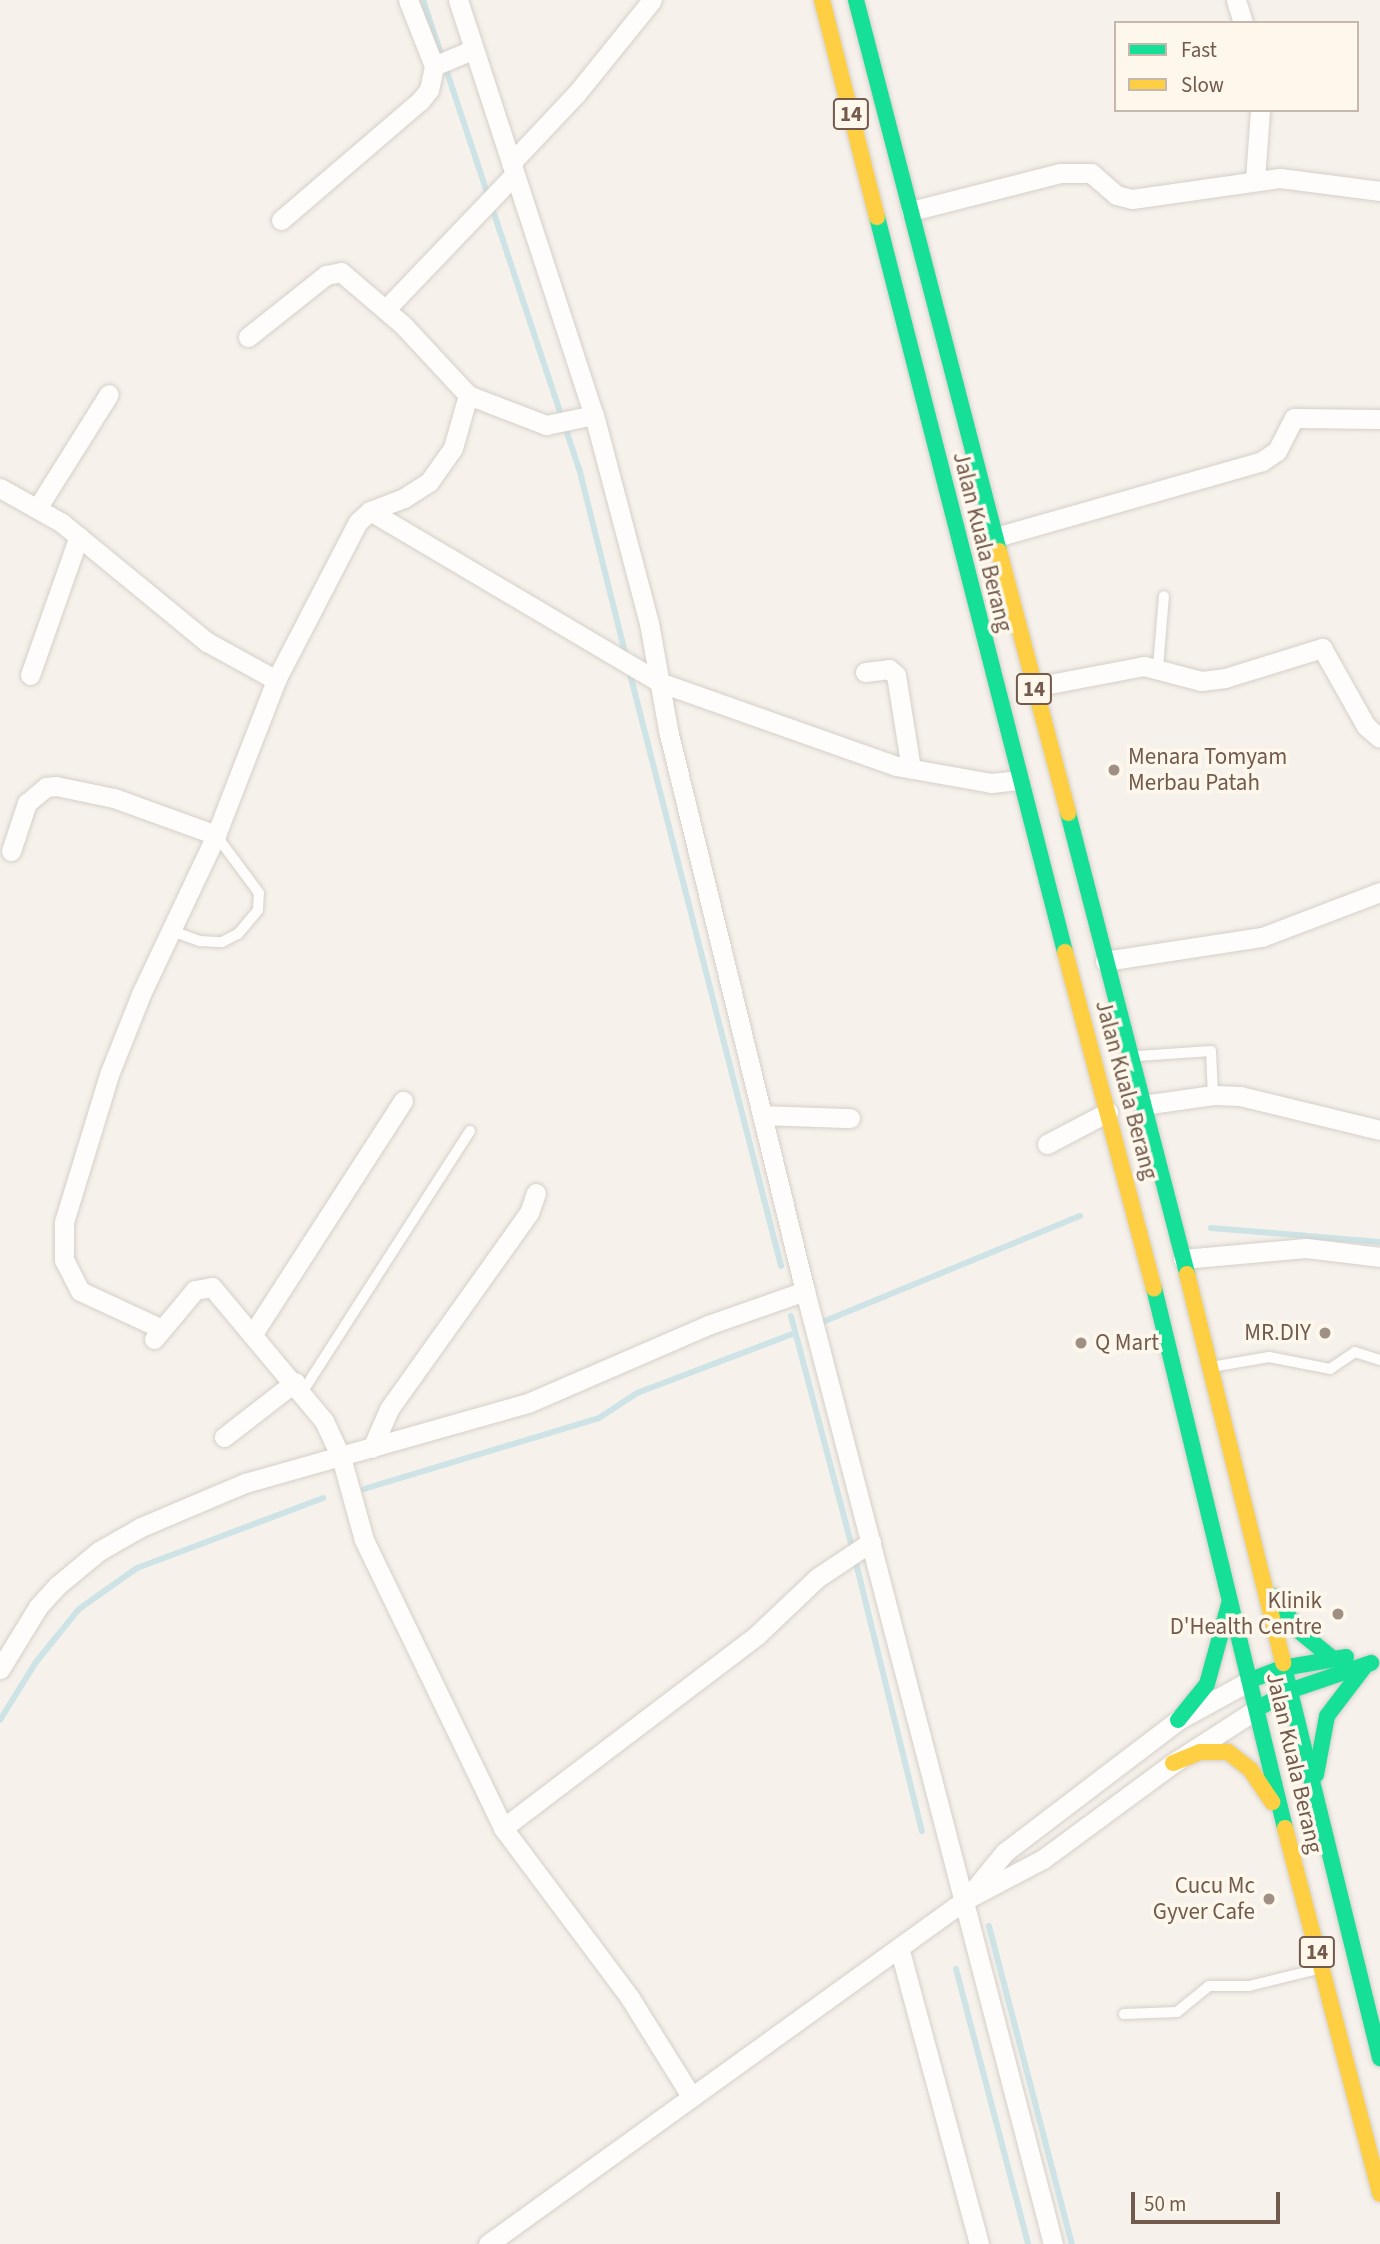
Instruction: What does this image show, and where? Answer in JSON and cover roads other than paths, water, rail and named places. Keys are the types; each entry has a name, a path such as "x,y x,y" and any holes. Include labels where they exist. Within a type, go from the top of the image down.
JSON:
{"main road":[{"name":"Jalan Kuala Berang","path":"822,0 1019,780 1108,1112 1231,1598 1283,1821 1380,2194"},
{"name":"Jalan Kuala Berang","path":"856,0 1183,1259 1380,2058"},
{"path":"880,228 884,191 902,177"},
{"path":"1260,1564 1286,1616 1332,1658"},
{"path":"1178,1720 1207,1684 1231,1598"},
{"path":"1251,1680 1283,1668 1332,1658 1380,1657"},
{"path":"1257,1709 1289,1691 1365,1666 1380,1657"},
{"path":"1316,1796 1317,1761 1328,1716 1365,1666"},
{"path":"1173,1763 1200,1752 1228,1752 1250,1769 1283,1821"}],"street":[{"path":"281,220 420,101 429,90 437,64 408,0"},
{"path":"458,0 468,51 588,417 649,623 654,679 761,1115 1053,2244"},
{"path":"386,309 488,205 652,0"},
{"path":"1236,0 1242,21"},
{"path":"437,64 468,51"},
{"path":"1255,180 1260,112"},
{"path":"911,211 1060,173 1091,173 1116,195 1132,199 1255,180 1312,179 1380,191"},
{"path":"248,337 335,272 346,275 386,309 468,395 546,425 588,417"},
{"path":"38,507 109,394"},
{"path":"468,395 453,448 429,482 370,511 349,536 276,680 216,835 110,1072 64,1234 64,1260 80,1291 158,1334 189,1296 204,1286 219,1291 324,1420 341,1457 364,1540 503,1828 630,1998 691,2096"},
{"path":"996,537 1262,461 1277,451 1294,418 1380,419"},
{"path":"0,488 38,507 79,536 207,642 276,680"},
{"path":"370,511 654,679 828,745 911,769 991,783 1019,780"},
{"path":"30,675 79,536"},
{"path":"1034,687 1158,667 1201,681 1322,648 1366,726 1380,738"},
{"path":"865,672 889,669 896,675 911,769"},
{"path":"11,851 27,803 46,787 56,786 114,798 216,835"},
{"path":"1105,961 1262,936 1380,892"},
{"path":"1143,1105 1213,1095 1240,1096 1380,1130"},
{"path":"254,1332 403,1101"},
{"path":"1047,1144 1108,1112"},
{"path":"761,1115 850,1118"},
{"path":"372,1448 389,1409 529,1213 537,1193"},
{"path":"1183,1259 1306,1248 1380,1257"},
{"path":"0,1669 38,1607 58,1585 120,1537 245,1483 528,1403 708,1325 805,1291"},
{"path":"224,1437 299,1387"},
{"path":"503,1828 757,1635 817,1578 871,1542"},
{"path":"965,1900 1005,1852 1178,1720 1251,1680"},
{"path":"488,2244 691,2096 900,1951 965,1900 1043,1859 1173,1763 1257,1709"},
{"path":"900,1951 979,2244"}],"lane":[{"path":"1158,667 1164,596"},
{"path":"172,931 212,943 222,942 238,934 258,910 259,893 216,835"},
{"path":"1130,1056 1211,1051 1215,1055 1213,1095"},
{"path":"299,1387 470,1131"},
{"path":"1209,1367 1269,1357 1330,1369 1355,1352 1380,1360"},
{"path":"1124,2014 1177,2012 1209,1986 1249,1986 1322,1968"}],"waterway":[{"path":"423,0 579,468 626,656"},
{"path":"629,670 781,1266"},
{"path":"825,1321 1080,1216"},
{"path":"1211,1228 1380,1242"},
{"path":"791,1316 851,1543"},
{"path":"364,1489 599,1418 637,1393 795,1333"},
{"path":"0,1720 36,1662 79,1609 137,1568 323,1498"},
{"path":"856,1563 922,1831"},
{"path":"989,1926 1072,2244"},
{"path":"956,1969 1028,2244"}],"place":[{"name":"Menara Tomyam Merbau Patah","path":"1114,770"},
{"name":"MR.DIY","path":"1325,1333"},
{"name":"Q Mart","path":"1081,1343"},
{"name":"Klinik D'Health Centre","path":"1338,1614"},
{"name":"Cucu Mc Gyver Cafe","path":"1269,1899"}]}
